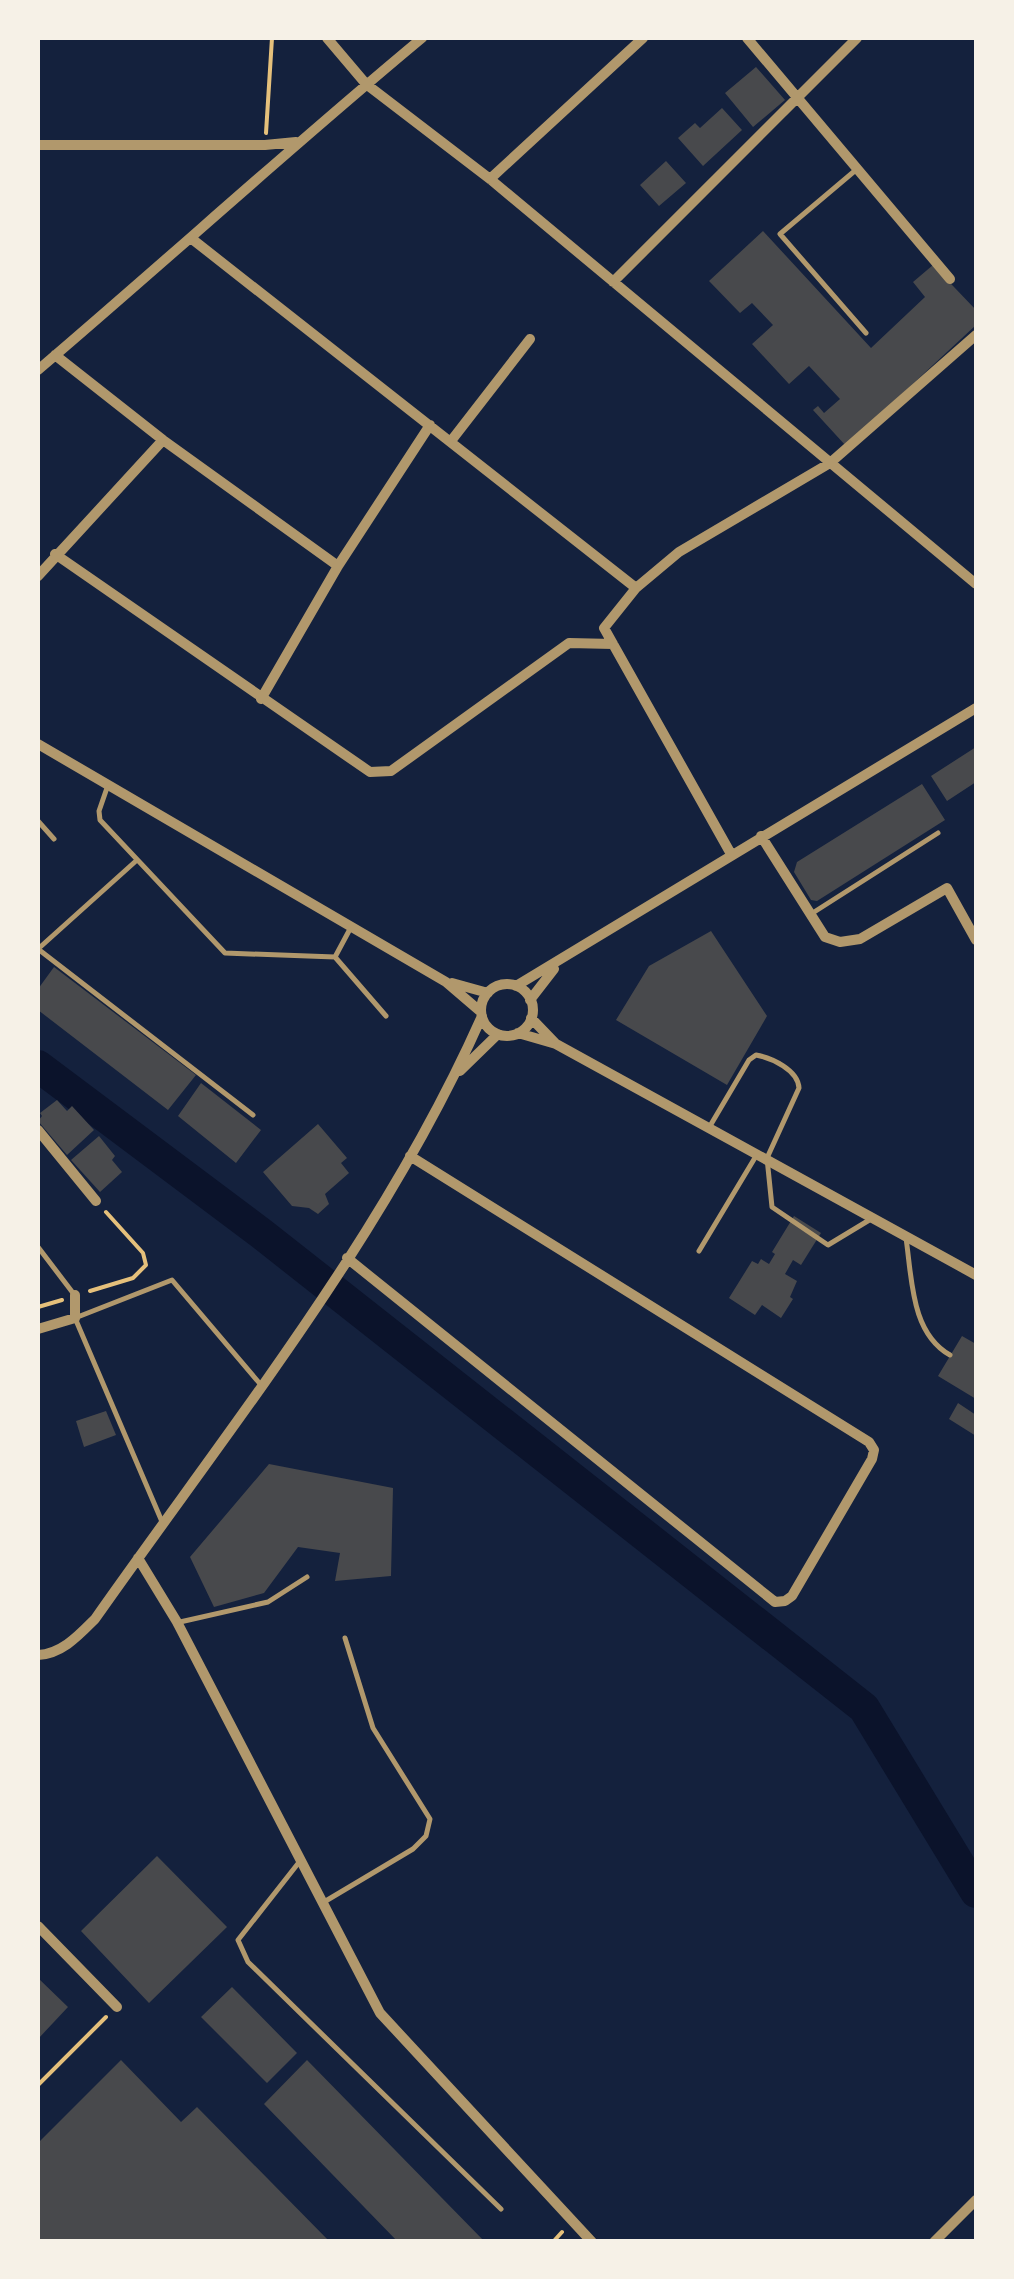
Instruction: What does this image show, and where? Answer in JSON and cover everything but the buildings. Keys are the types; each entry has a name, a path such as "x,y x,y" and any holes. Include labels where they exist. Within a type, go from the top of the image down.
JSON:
{"street":[{"path":"327,38 366,84 490,179 976,584"},
{"path":"38,370 422,38"},
{"path":"490,179 643,38"},
{"path":"747,38 950,279"},
{"path":"613,282 856,38"},
{"path":"38,145 265,146 299,141"},
{"path":"192,240 636,588"},
{"path":"731,854 604,628 636,588 680,552 830,463 976,335"},
{"path":"451,440 530,339"},
{"path":"55,354 163,440 338,566"},
{"path":"262,699 338,566 430,425"},
{"path":"38,576 163,440"},
{"path":"55,554 370,772 391,771 569,643 613,644"},
{"path":"446,982 488,992 501,985 516,986 976,708"},
{"path":"38,744 446,982 482,1014 490,1030 556,1044 976,1275"},
{"path":"761,836 825,938 840,942 860,939 947,888 976,940"},
{"path":"556,1044 531,1018 530,1000 558,964"},
{"path":"516,986 530,1000"},
{"path":"38,1655 48,1655 71,1643 95,1619 314,1313 456,1075 488,992"},
{"path":"518,1033 531,1018"},
{"path":"456,1075 498,1034"},
{"path":"38,1130 96,1201"},
{"path":"347,1258 775,1602 785,1602 792,1596 872,1459 874,1450 869,1442 410,1156"},
{"path":"38,1329 75,1318 75,1295"},
{"path":"138,1558 177,1622 380,2013 592,2242"},
{"path":"40,1932 117,2007"},
{"path":"934,2242 976,2200"}],"lane":[{"path":"858,169 780,234 866,333"},
{"path":"108,785 100,820 225,953 335,957 386,1016"},
{"path":"38,821 54,839"},
{"path":"811,914 938,833"},
{"path":"138,860 38,949 253,1115"},
{"path":"335,957 351,928"},
{"path":"699,1252 762,1156 799,1088 798,1078 756,1055 748,1060 710,1127"},
{"path":"762,1156 772,1207 828,1245 873,1217"},
{"path":"905,1235 917,1314 937,1348 950,1355"},
{"path":"38,1247 75,1295"},
{"path":"163,1524 75,1318 172,1280 261,1386"},
{"path":"177,1622 268,1602 307,1577"},
{"path":"323,1902 414,1850 426,1836 430,1818 373,1728 345,1638"},
{"path":"302,1859 238,1940 248,1962 501,2210"}],"path":[{"path":"265,146 272,38"},
{"path":"38,1307 133,1278 146,1265 143,1252 96,1201"},
{"path":"38,2085 117,2007"}],"waterway":[{"path":"38,1066 262,1234 864,1708 976,1892"}]}
